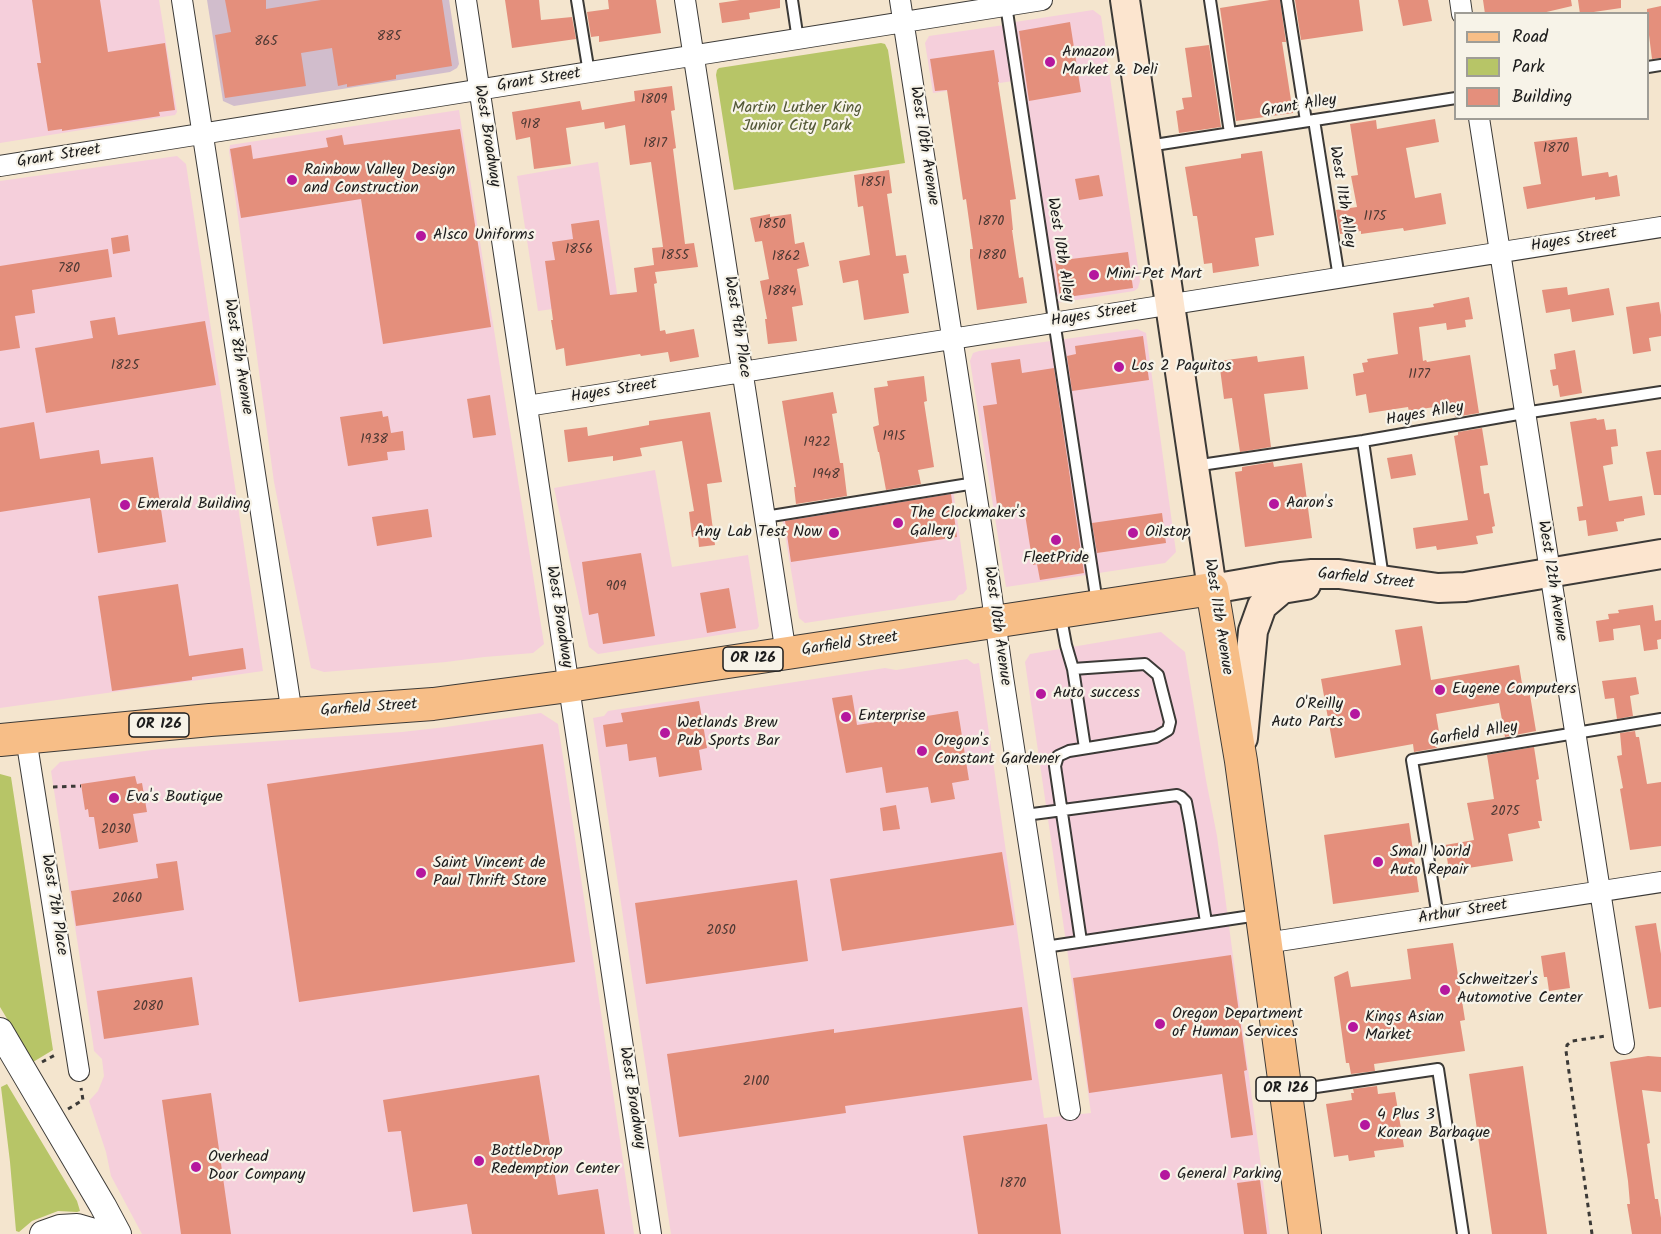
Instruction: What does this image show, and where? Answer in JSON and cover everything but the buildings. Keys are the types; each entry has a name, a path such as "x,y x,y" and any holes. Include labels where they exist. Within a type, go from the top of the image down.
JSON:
{"main road":[{"name":"West 11th Avenue","path":"1125,0 1212,589 1241,761 1305,1234"},
{"name":"Garfield Street","path":"13,739 433,704 996,623 1281,577 1312,574 1352,576 1438,588 1465,587 1661,554"},
{"path":"1241,761 1253,632 1262,606 1282,589 1352,576"}],"street":[{"name":"West 8th Avenue","path":"182,0 292,714"},
{"name":"West Broadway","path":"466,0 651,1234"},
{"name":"West 9th Place","path":"685,0 786,654"},
{"name":"West 10th Avenue","path":"900,0 1070,1110"},
{"name":"Grant Street","path":"0,166 1042,0"},
{"name":"West 12th Avenue","path":"1479,120 1623,1039"},
{"name":"Hayes Street","path":"527,406 1661,227"},
{"name":"West 7th Place","path":"13,739 79,1071"},
{"name":"Arthur Street","path":"1264,929 1438,917 1661,882"},
{"path":"0,1031 104,1206 118,1234"},
{"path":"43,1234 60,1228 77,1227 101,1234"}],"lane":[{"path":"578,0 589,73"},
{"path":"792,0 798,40"},
{"path":"1210,0 1230,133"},
{"name":"West 11th Alley","path":"1287,0 1339,278"},
{"name":"West 10th Alley","path":"1006,5 1098,606"},
{"name":"Grant Alley","path":"1148,146 1454,98"},
{"name":"Hayes Alley","path":"1194,466 1661,392"},
{"path":"1363,441 1383,581"},
{"path":"765,517 975,483"},
{"path":"1060,612 1085,748"},
{"path":"1072,669 1145,664 1158,675 1170,723 1168,730 1156,737 1085,748 1058,756 1055,766 1081,941"},
{"name":"Garfield Alley","path":"1438,917 1412,760 1661,719"},
{"path":"1024,815 1181,796 1186,802 1191,823 1206,922"},
{"path":"1045,947 1206,922 1264,929"},
{"path":"1287,1092 1438,1069 1463,1234"}],"path":[{"path":"53,788 81,786"},
{"path":"1592,1234 1566,1051 1567,1045 1572,1041 1623,1039"},
{"path":"34,1067 75,1046"},
{"path":"52,1118 83,1100 79,1071"}],"shaded area":[{"path":"0,0 159,0 177,112 175,115 0,143"},
{"path":"207,0 449,0 459,64 450,72 234,106 223,101"},
{"path":"1093,10 1101,16 1140,281 1138,288 1134,291 1057,303 1015,22"},
{"path":"1004,25 1013,81 933,93 925,43 929,36"},
{"path":"459,110 544,644 533,653 324,672 311,668 274,482 230,145"},
{"path":"177,156 186,164 263,671 0,708 0,181"},
{"path":"598,162 618,300 538,311 517,176"},
{"path":"1137,329 1146,333 1176,552 1165,563 1006,587 970,361 973,353"},
{"path":"655,470 672,567 748,555 759,626 757,629 598,654 589,647 554,488"},
{"path":"952,482 967,589 963,594 955,600 805,623 799,618 781,510"},
{"path":"1161,632 1185,652 1217,836 1270,1234 671,1234 593,718 604,716 608,711 885,668 896,670 967,659 974,664 979,663 1044,1118 1091,1113 1025,662 1030,654"},
{"path":"541,713 558,724 634,1234 142,1234 111,1176 106,1152 89,1101 98,1091 104,1076 102,1059 94,1051 51,771 60,762 160,749 402,732"}],"green space":[{"name":"Martin Luther King Junior City Park","path":"885,44 888,50 905,163 734,190 716,75 719,68"},
{"path":"0,774 11,777 53,1050 33,1062 0,1007"},
{"path":"7,1084 77,1201 80,1211 58,1211 32,1221 19,1232 16,1231 1,1087"}],"place":[{"name":"Amazon Market & Deli","path":"1050,62"},
{"name":"Rainbow Valley Design and Construction","path":"292,180"},
{"name":"Alsco Uniforms","path":"421,236"},
{"name":"Mini-Pet Mart","path":"1094,275"},
{"name":"Los 2 Paquitos","path":"1119,367"},
{"name":"Aaron's","path":"1274,504"},
{"name":"Emerald Building","path":"125,505"},
{"name":"The Clockmaker's Gallery","path":"898,523"},
{"name":"Any Lab Test Now","path":"834,533"},
{"name":"Oilstop","path":"1133,533"},
{"name":"FleetPride","path":"1056,540"},
{"name":"Eugene Computers","path":"1440,690"},
{"name":"Auto success","path":"1041,694"},
{"name":"O'Reilly Auto Parts","path":"1355,714"},
{"name":"Enterprise","path":"846,717"},
{"name":"Wetlands Brew Pub Sports Bar","path":"665,733"},
{"name":"Oregon's Constant Gardener","path":"922,751"},
{"name":"Eva's Boutique","path":"114,798"},
{"name":"Small World Auto Repair","path":"1378,862"},
{"name":"Saint Vincent de Paul Thrift Store","path":"421,873"},
{"name":"Schweitzer's Automotive Center","path":"1445,990"},
{"name":"Oregon Department of Human Services","path":"1160,1024"},
{"name":"Kings Asian Market","path":"1353,1027"},
{"name":"4 Plus 3 Korean Barbaque","path":"1365,1125"},
{"name":"BottleDrop Redemption Center","path":"479,1161"},
{"name":"Overhead Door Company","path":"196,1167"},
{"name":"General Parking","path":"1165,1175"}]}
